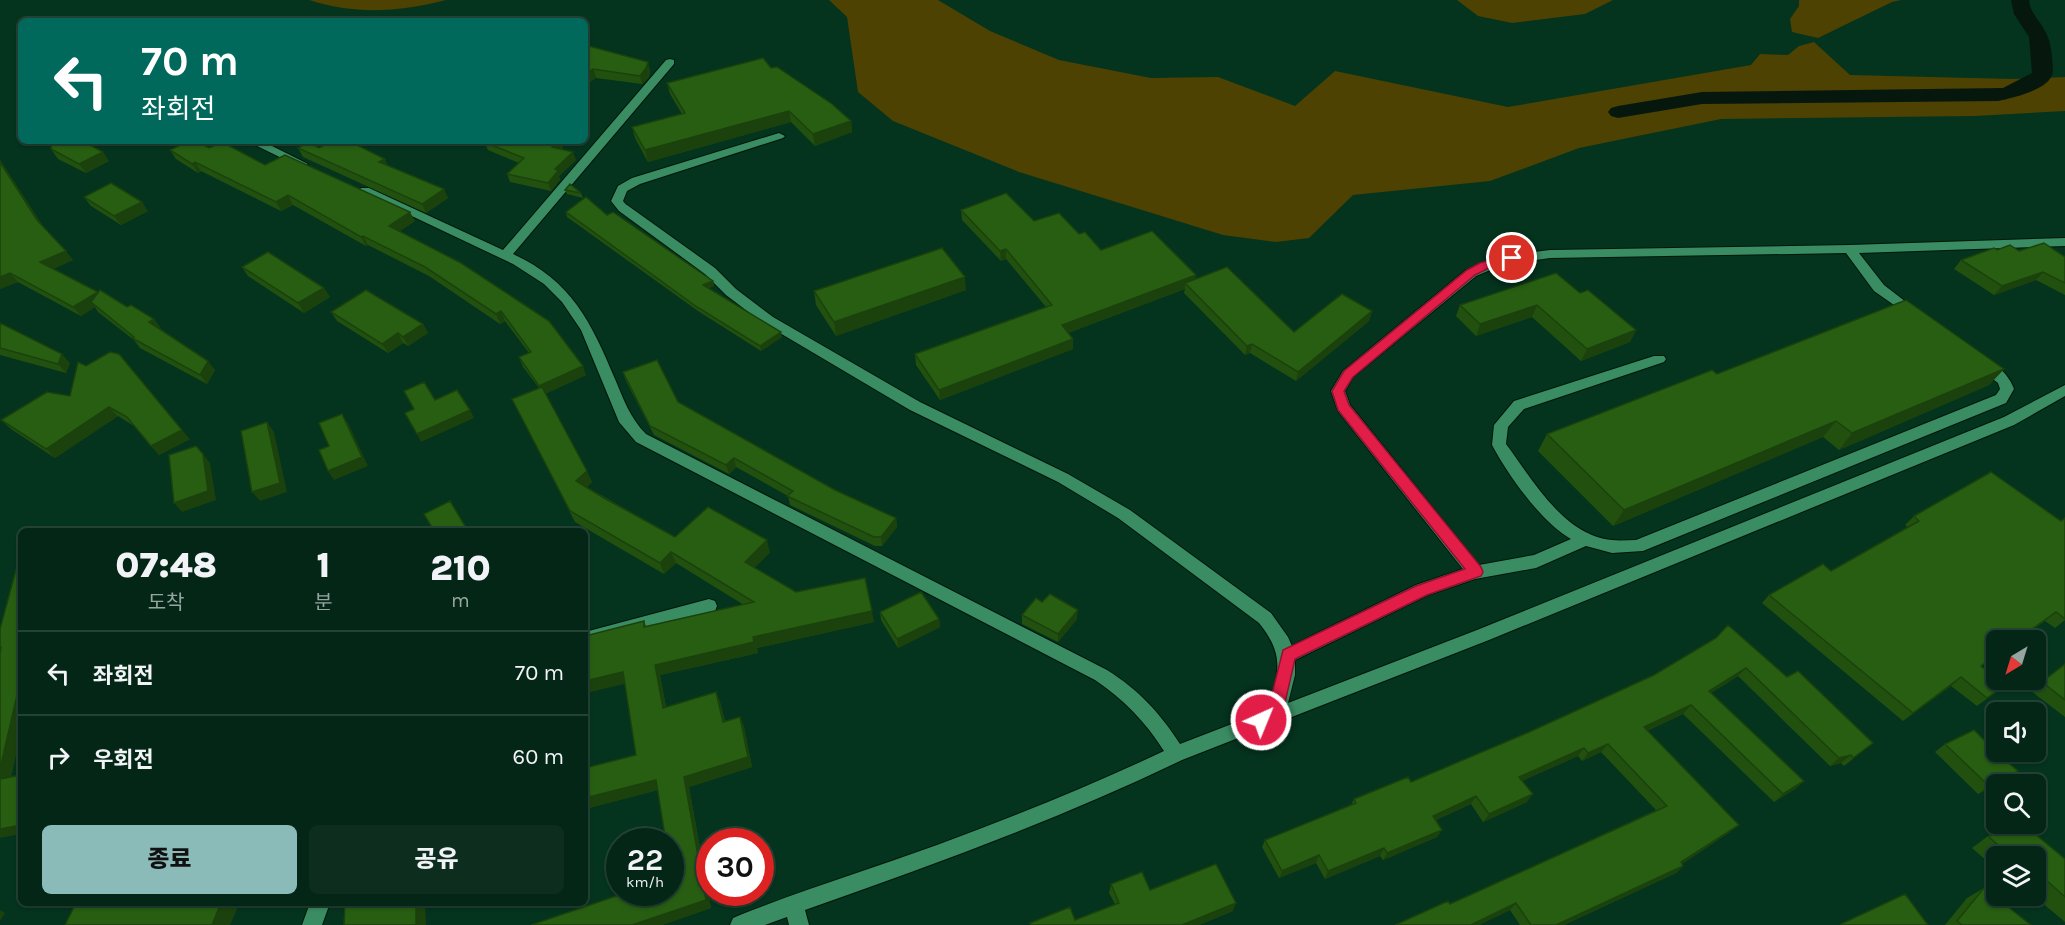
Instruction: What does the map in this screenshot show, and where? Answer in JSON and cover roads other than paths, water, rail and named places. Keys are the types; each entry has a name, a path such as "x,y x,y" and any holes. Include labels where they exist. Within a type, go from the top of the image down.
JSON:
{"street":[{"path":"505,255 670,62"},
{"path":"779,136 636,182 622,189 617,201 623,208 710,271 731,292 768,320 915,406 1063,478 1124,514 1265,618 1280,633 1288,655 1275,715"},
{"path":"260,144 312,168"},
{"path":"354,186 505,255 549,281 567,299 587,329 626,422 641,438 1101,675 1129,692 1150,713 1176,754"},
{"path":"1475,572 1343,406 1338,391 1348,374 1471,273 1485,265 1512,258 1550,254 1850,249 2065,242"},
{"path":"1850,249 1879,288 1930,327"},
{"path":"1659,359 1519,405 1501,425 1499,445 1557,522 1584,540 1604,547 1637,546 2001,399 2007,390 2004,380 1967,353"},
{"path":"740,925 938,854 1132,775 1176,754 1483,635 2009,421 2065,390"},
{"path":"1288,655 1422,590 1475,572 1536,561 1584,540"},
{"path":"588,638 709,606"},
{"path":"794,904 799,925"},
{"path":"312,925 319,906"}],"waterway":[{"path":"1618,112 1702,98 1998,95 2010,92 2027,86 2042,75 2039,37 2023,14 2020,0"}]}
